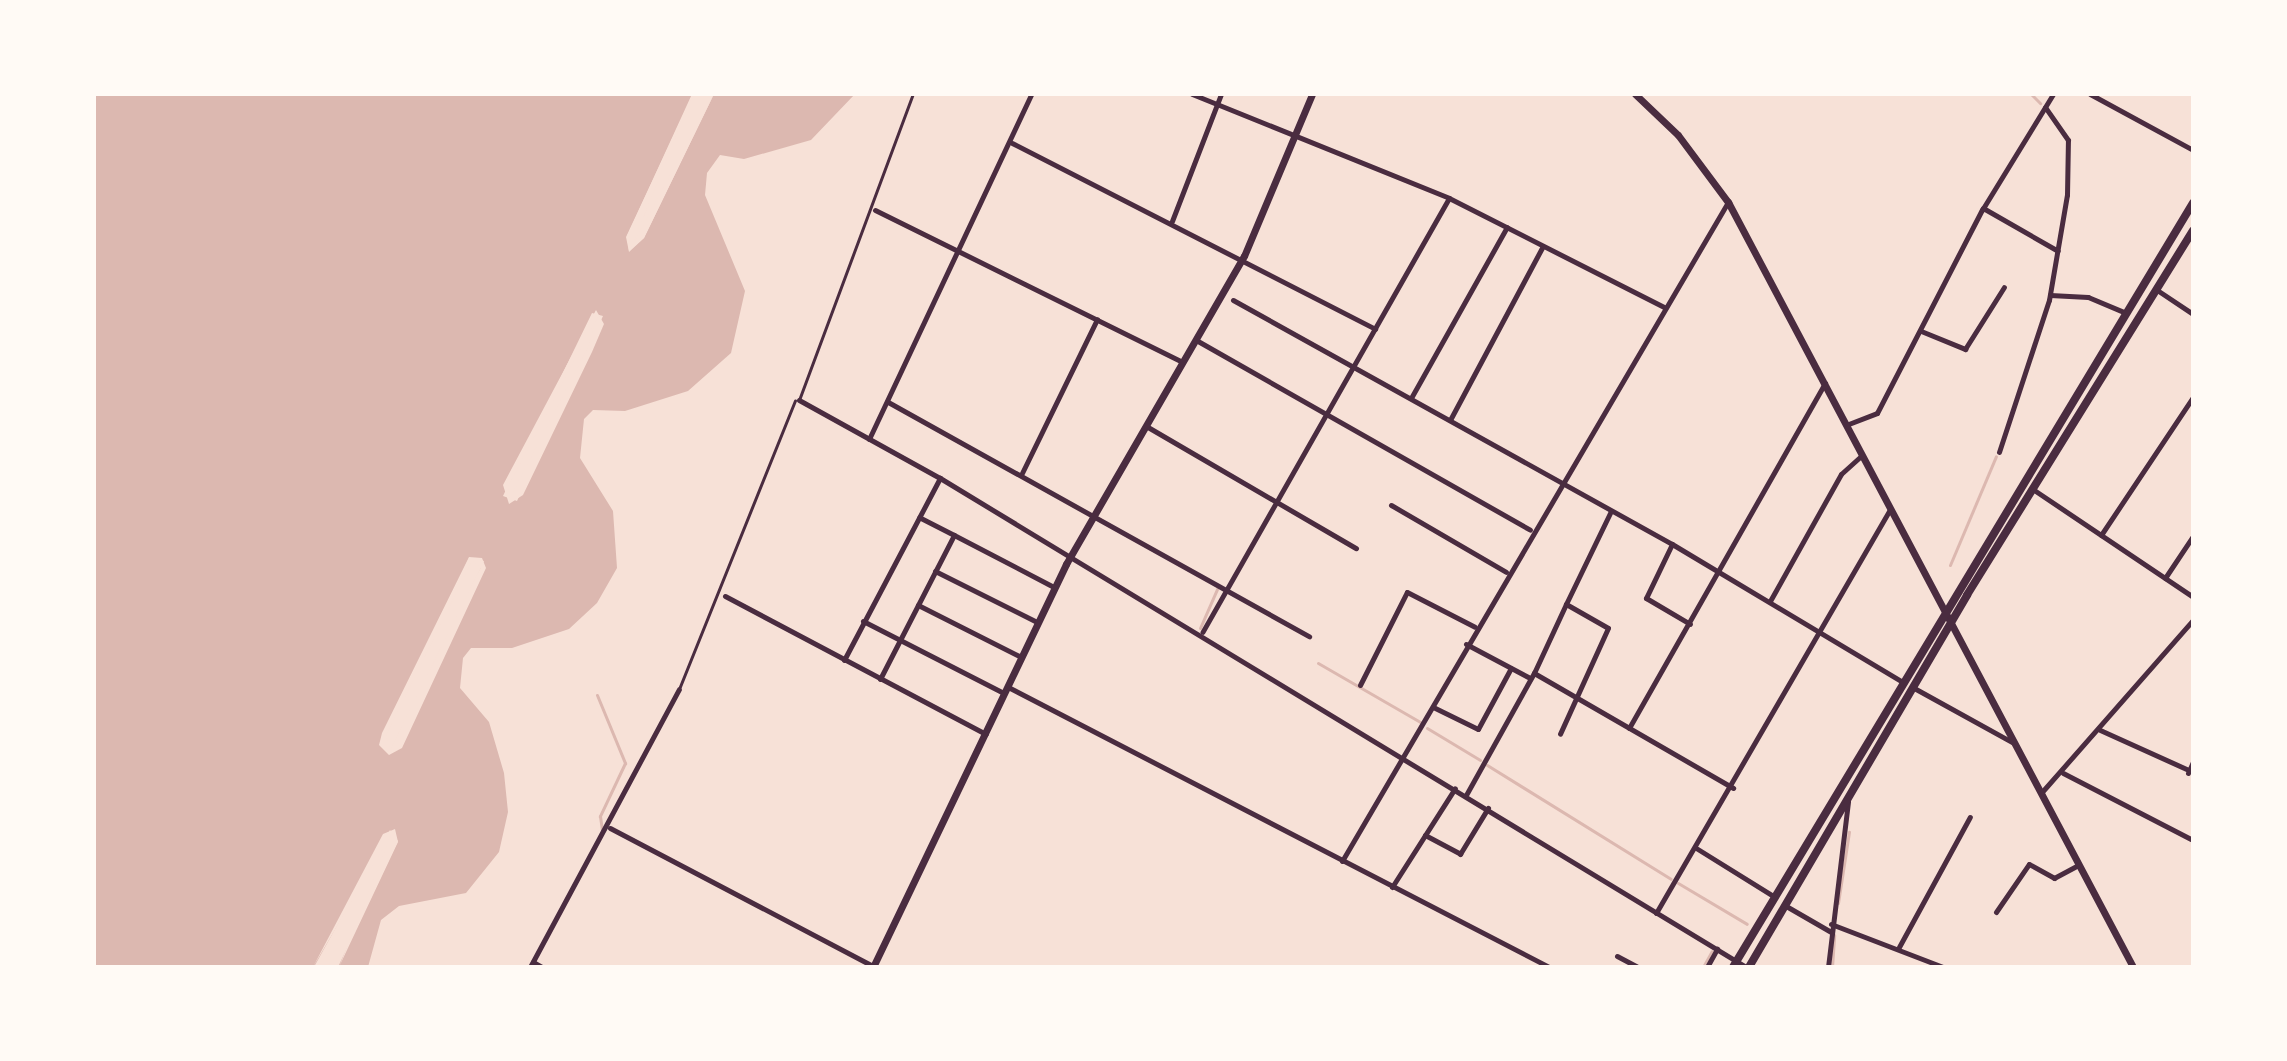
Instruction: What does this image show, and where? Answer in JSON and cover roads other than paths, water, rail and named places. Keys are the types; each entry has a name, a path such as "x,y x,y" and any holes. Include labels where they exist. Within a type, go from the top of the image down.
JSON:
{"highway":[{"path":"1735,964 2193,203"},
{"path":"1748,967 1951,624 2193,230"}],"main road":[{"path":"874,967 1071,554 1244,256 1312,94"},
{"path":"1635,94 1678,135 1728,202 2133,967"}],"street":[{"path":"869,439 962,254 1031,94"},
{"path":"1192,94 1449,198 1664,307"},
{"path":"1172,221 1221,94"},
{"path":"1846,425 1877,413 1983,208 2053,94"},
{"path":"2090,94 2193,150"},
{"path":"1999,452 2050,295 2058,251 2070,151 2064,129 2045,107"},
{"path":"1012,143 1244,256 1375,329"},
{"path":"1202,632 1449,198"},
{"path":"1342,861 1406,758 1530,530 1728,202"},
{"path":"1983,208 2058,251"},
{"path":"875,210 1182,362"},
{"path":"1411,398 1507,227"},
{"path":"1450,420 1543,246"},
{"path":"1921,331 1965,349 2004,287"},
{"path":"2157,290 2193,314"},
{"path":"2050,295 2088,297 2126,313"},
{"path":"1233,300 1672,544 1819,629 1904,683"},
{"path":"1022,473 1097,319"},
{"path":"1196,340 1325,417 1530,530"},
{"path":"1629,728 1720,573 1825,383"},
{"path":"2101,535 2193,397"},
{"path":"797,399 940,478 1202,632 1717,949 1735,964 1748,967"},
{"path":"888,402 1096,513 1309,636"},
{"path":"1145,426 1356,548"},
{"path":"1770,601 1841,474 1862,455"},
{"path":"844,660 940,478"},
{"path":"2034,490 2193,597"},
{"path":"1391,505 1506,572"},
{"path":"1656,913 1733,788 1819,629 1890,509"},
{"path":"1466,795 1532,676 1611,511"},
{"path":"919,517 1054,587"},
{"path":"880,679 954,535"},
{"path":"2165,578 2193,536"},
{"path":"1672,544 1646,598 1690,624"},
{"path":"935,571 1037,622"},
{"path":"1360,685 1407,592 1475,627"},
{"path":"725,596 986,734"},
{"path":"1560,734 1609,630 1566,604"},
{"path":"918,605 1021,657"},
{"path":"2040,793 2063,773 2193,620"},
{"path":"863,621 1006,690 1549,967"},
{"path":"1466,644 1579,699 1733,788"},
{"path":"1433,707 1478,729 1511,668"},
{"path":"1914,688 2012,742"},
{"path":"542,967 532,965 610,828 679,689"},
{"path":"2100,730 2190,772 2193,762"},
{"path":"2063,773 2193,840"},
{"path":"1392,887 1455,788"},
{"path":"1828,967 1848,798"},
{"path":"1425,835 1460,854 1488,808"},
{"path":"1899,947 1970,817"},
{"path":"610,828 874,967"},
{"path":"1696,848 1775,897"},
{"path":"1996,912 2029,864 2054,878 2078,865"},
{"path":"1786,906 1831,928 1899,947 1943,967"},
{"path":"1707,967 1717,949"},
{"path":"1617,956 1638,967"}],"lane":[{"path":"679,689 797,399 913,94"}],"waterway":[{"path":"2031,94 2040,103"},
{"path":"1950,565 1996,456"},
{"path":"1200,628 1217,589"},
{"path":"1318,663 1420,722"},
{"path":"597,695 625,763 600,816 602,831"},
{"path":"1427,728 1480,760"},
{"path":"1487,765 1671,879"},
{"path":"1838,903 1849,832"},
{"path":"1678,883 1747,924"},
{"path":"1832,967 1834,935"},
{"path":"1703,967 1712,951"}]}
